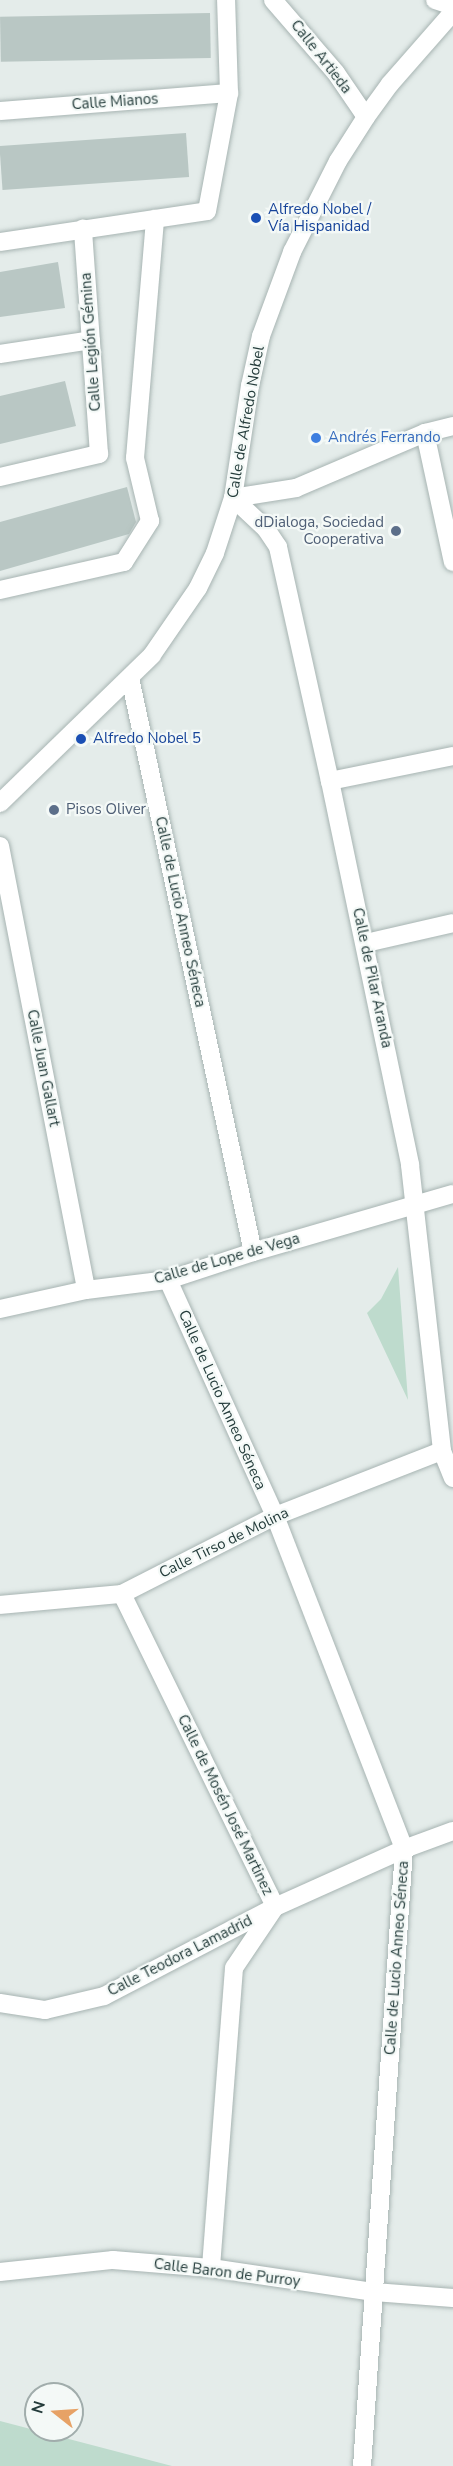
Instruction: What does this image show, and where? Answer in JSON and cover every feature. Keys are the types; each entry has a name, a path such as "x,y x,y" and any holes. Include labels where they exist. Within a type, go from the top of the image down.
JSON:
{"street":[{"path":"0,242 207,211 229,93 226,0"},
{"name":"Calle Artieda","path":"273,0 336,73 366,117"},
{"path":"435,0 453,6"},
{"name":"Calle de Alfredo Nobel","path":"0,802 130,678 166,638 198,588 215,554 233,498 250,386 273,296 314,206 366,117 390,84 453,12"},
{"name":"Calle Mianos","path":"0,111 229,93"},
{"path":"0,590 124,562 150,521 135,458 155,219"},
{"name":"Calle Legión Gémina","path":"0,477 99,454 83,229"},
{"path":"0,354 91,340"},
{"path":"233,498 296,488 425,433 453,426"},
{"path":"425,433 453,562"},
{"name":"Calle de Pilar Aranda","path":"233,498 256,518 278,547 366,942 416,1203 442,1450 453,1478"},
{"name":"Calle de Lucio Anneo Séneca","path":"130,678 253,1252"},
{"path":"330,781 453,756"},
{"name":"Calle Juan Gallart","path":"0,846 86,1290"},
{"path":"366,942 453,923"},
{"name":"Calle de Lope de Vega","path":"0,1308 86,1290 168,1280 253,1252 453,1194"},
{"name":"Calle de Lucio Anneo Séneca","path":"168,1280 274,1516 404,1850 362,2466"},
{"name":"Calle Tirso de Molina","path":"0,1605 122,1594 274,1516 442,1450"},
{"name":"Calle de Mosén José Martinez","path":"122,1594 275,1907 234,1968 211,2268"},
{"name":"Calle Teodora Lamadrid","path":"0,2003 45,2010 104,1996 275,1907 453,1831"},
{"name":"Calle Baron de Purroy","path":"0,2272 113,2260 211,2268 374,2292 453,2298"}],"green space":[{"path":"398,1267 408,1400 367,1313 381,1299"},
{"path":"0,2421 24,2427 24,2442 80,2442 172,2466 0,2466"}],"building":[{"path":"210,13 211,58 1,62 0,17"},
{"path":"186,133 189,177 3,190 0,146"},
{"path":"58,262 65,308 0,317 0,272"},
{"path":"65,381 76,426 0,444 0,396"},
{"path":"127,487 136,522 129,534 0,571 0,522"}],"place":[{"name":"Alfredo Nobel / Vía Hispanidad","path":"256,218"},
{"name":"Andrés Ferrando","path":"316,438"},
{"name":"dDialoga, Sociedad Cooperativa","path":"396,531"},
{"name":"Alfredo Nobel 5","path":"81,739"},
{"name":"Pisos Oliver","path":"54,810"}]}
